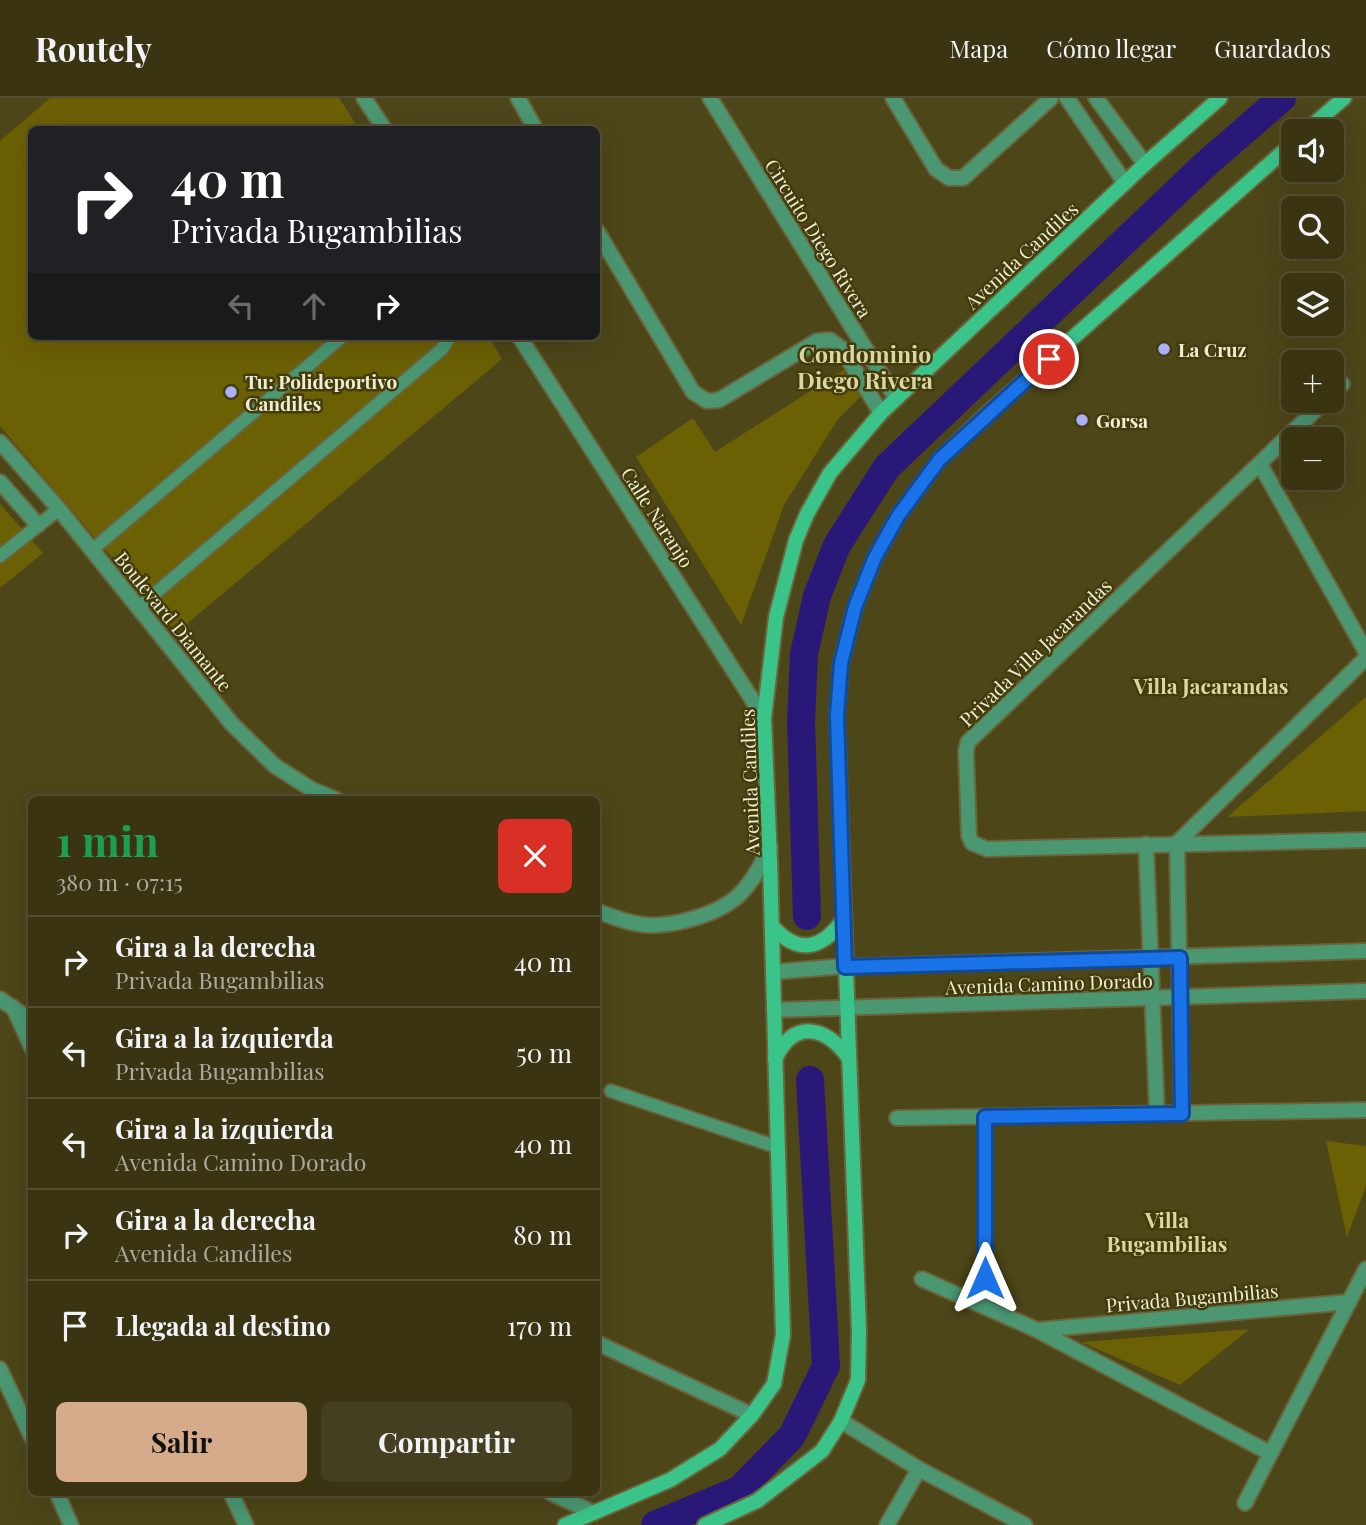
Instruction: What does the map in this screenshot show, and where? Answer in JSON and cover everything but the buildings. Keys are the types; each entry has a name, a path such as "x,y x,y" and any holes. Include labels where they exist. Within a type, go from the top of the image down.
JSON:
{"main road":[{"name":"Avenida Candiles","path":"565,1525 670,1480 720,1449 752,1415 774,1384 783,1335 775,1059 782,1010 772,926 764,719 776,617 796,540 807,514 830,473 881,413 1145,164 1220,98"},
{"path":"1320,119 1344,98"},
{"path":"705,1525 757,1501 822,1451 841,1421 858,1380 859,1332 848,1058 840,1009 843,920 837,716 841,663 855,607 875,557 898,516 939,460 988,413 1281,154"},
{"path":"772,926 786,940 799,945 811,945 824,940 843,920"},
{"path":"775,1059 782,1046 793,1036 813,1031 833,1040 848,1058"}],"street":[{"path":"364,98 382,126"},
{"path":"518,98 534,126"},
{"name":"Circuito Diego Rivera","path":"710,98 897,398"},
{"path":"893,98 936,169 949,178 963,178 1051,98"},
{"path":"1067,98 1125,183"},
{"path":"1096,98 1145,164"},
{"path":"600,235 693,392 707,401 719,400 817,341 830,340 842,349 881,413"},
{"name":"Calle Naranjo","path":"522,340 764,719"},
{"name":"Privada Villa Jacarandas","path":"1313,413 968,741 966,751 969,836 972,843 987,849 1366,840"},
{"name":"Boulevard Diamante","path":"0,442 59,509 232,724 275,766 311,789 328,796"},
{"path":"1182,1114 1177,843 1366,655 1260,464"},
{"path":"0,482 38,524"},
{"path":"1146,844 1157,1114"},
{"path":"600,912 637,924 658,926 719,909 739,895 754,878 770,847"},
{"name":"Avenida Camino Dorado","path":"778,971 1366,951"},
{"name":"Avenida Camino Dorado","path":"782,1010 1366,991"},
{"path":"6,1003 28,1018"},
{"path":"6,1003 28,1041"},
{"path":"897,1118 1366,1110"},
{"path":"985,1117 985,1305"},
{"path":"1245,1503 1366,1269"},
{"path":"922,1279 1038,1330 1270,1453"},
{"name":"Privada Bugambilias","path":"1038,1330 1349,1301"},
{"path":"600,1344 752,1415"},
{"path":"0,1369 28,1429"},
{"path":"841,1421 919,1469 1025,1525"},
{"path":"887,1525 919,1469"},
{"path":"58,1496 71,1525"},
{"path":"232,1496 246,1525"},
{"path":"557,1496 594,1513"}],"lane":[{"path":"92,550 338,340"},
{"path":"442,349 448,340"},
{"path":"138,608 453,340"},
{"path":"0,556 59,509"},
{"path":"611,1091 777,1147"}],"shaded area":[{"name":"Tu: Polideportivo Candiles","path":"50,98 339,98 357,126 28,126 28,340 490,340 502,359 176,633 0,426 0,141"},
{"path":"843,370 862,395 838,419 784,505 741,625 636,457 693,418 715,452"},
{"path":"0,504 43,553 0,588"},
{"path":"1366,697 1366,811 1227,817"},
{"path":"1326,1141 1366,1146 1366,1186 1347,1237"},
{"path":"1250,1329 1180,1385 1081,1342"}],"waterway":[{"path":"807,916 801,721 804,654 817,596 837,545 887,467 1207,163 1282,98"},
{"path":"655,1525 739,1490 792,1436 826,1366 810,1080"}],"place":[{"name":"La Cruz","path":"1164,349"},
{"name":"Tu: Polideportivo Candiles","path":"231,392"},
{"name":"Gorsa","path":"1082,420"}],"district":[{"name":"Condominio Diego Rivera","path":"865,366"},
{"name":"Villa Jacarandas","path":"1211,685"},
{"name":"Villa Bugambilias","path":"1167,1231"}],"route":[{"path":"985,1278 985,1117 1182,1114 1180,958 845,967 837,716 841,663 855,607 875,557 898,516 939,460 1049,359"}]}
